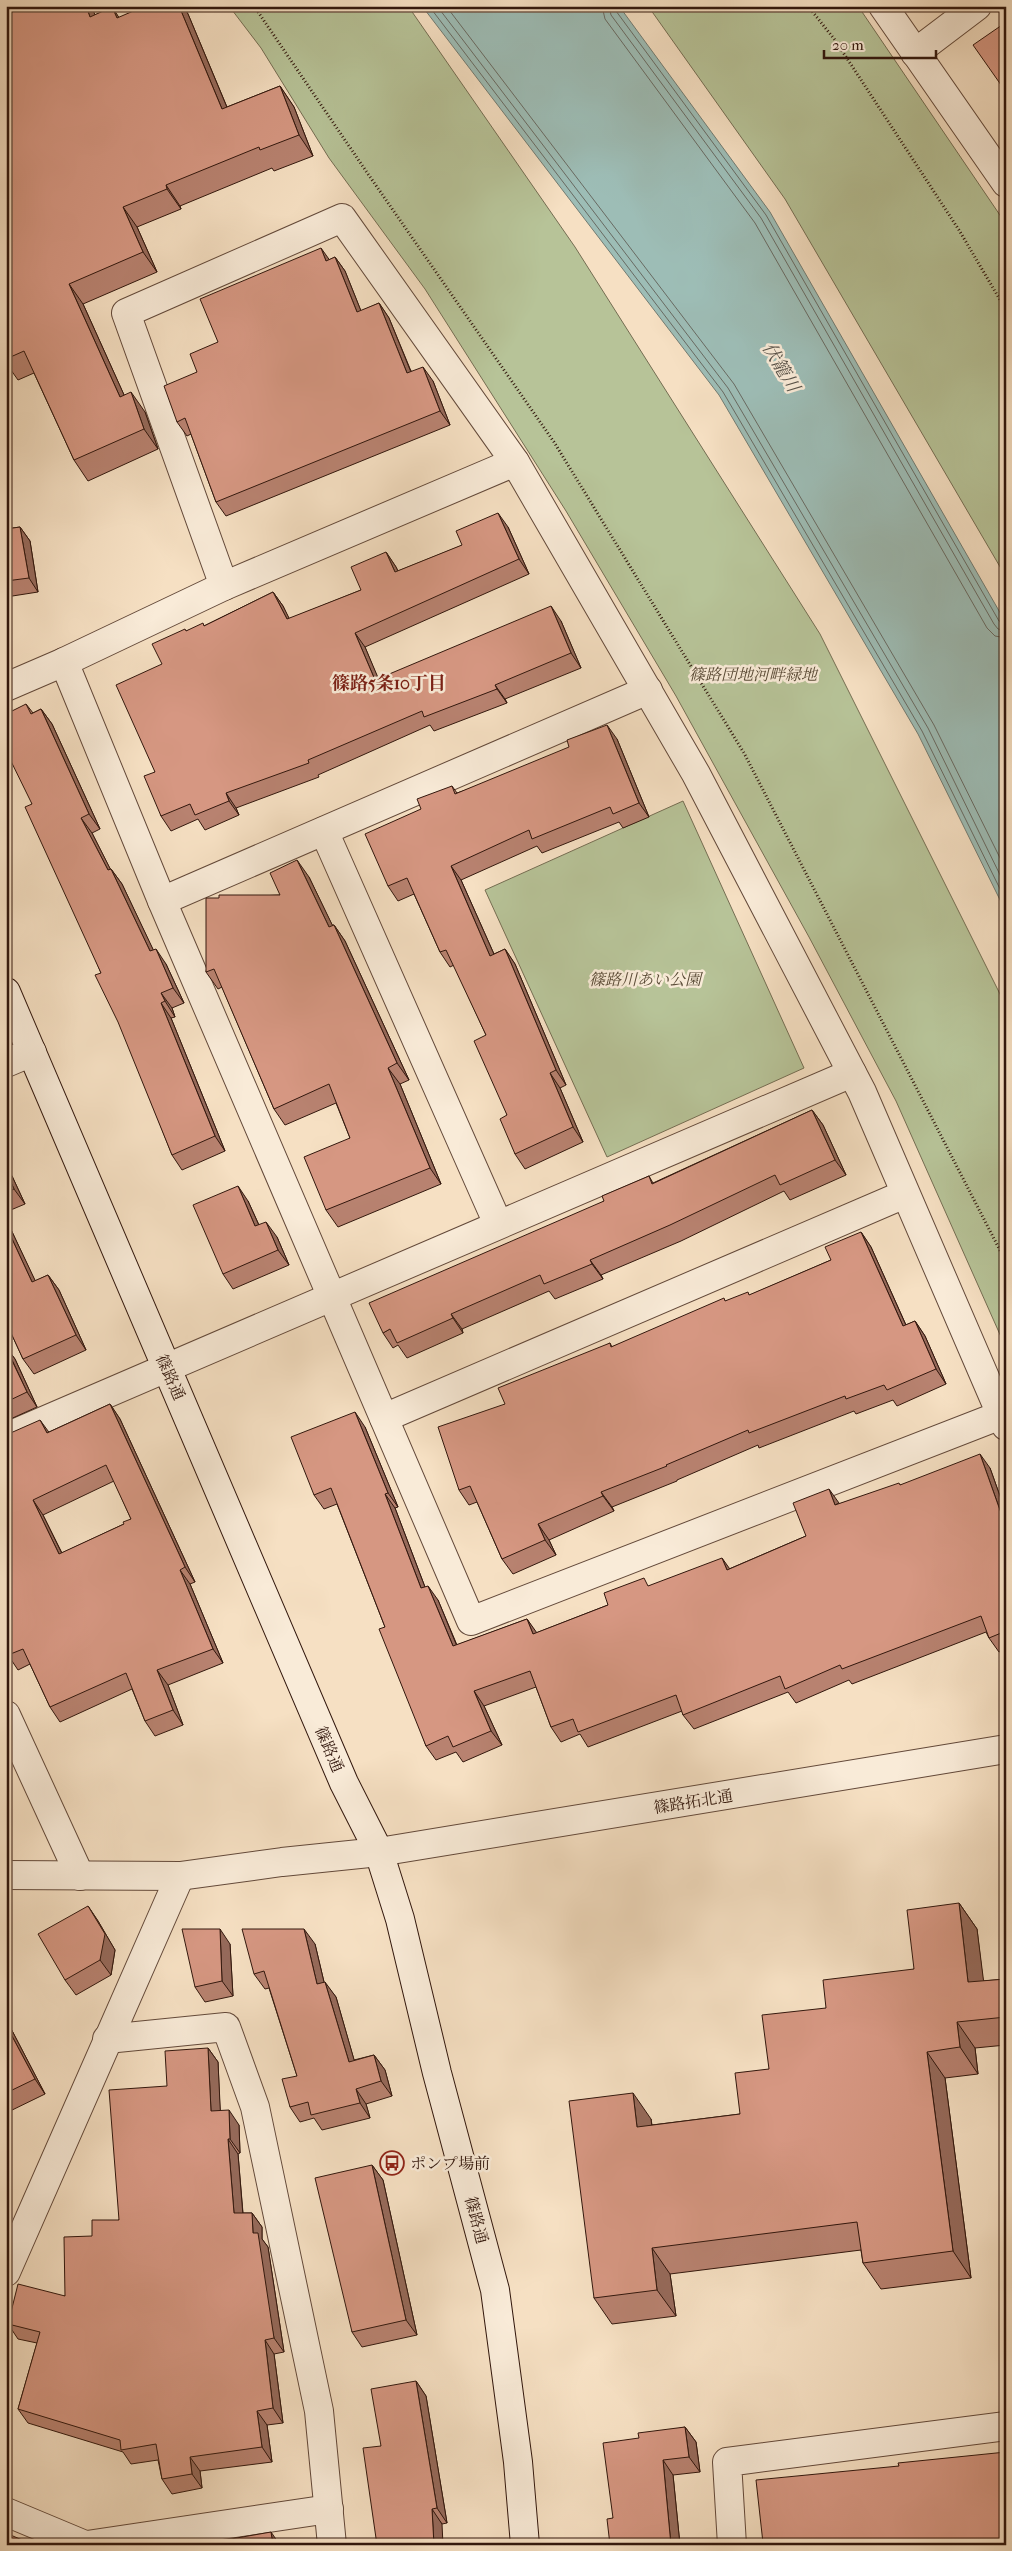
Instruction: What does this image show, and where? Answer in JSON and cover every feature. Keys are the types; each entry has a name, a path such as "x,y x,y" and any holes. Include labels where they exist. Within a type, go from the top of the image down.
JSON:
{"street":[{"path":"883,6 1006,183"},
{"path":"915,53 977,6"},
{"path":"64,662 162,901 471,1621 1003,1421 852,1073 696,774 515,462 342,218 126,312 224,586"},
{"path":"6,687 64,662 224,586 515,462"},
{"path":"162,901 648,690"},
{"path":"324,831 498,1224"},
{"name":"篠路通","path":"6,992 344,1783 379,1852 400,1919 437,2073 495,2290 518,2462 526,2545"},
{"path":"6,1063 32,1052"},
{"path":"6,1437 852,1073"},
{"path":"384,1418 905,1194"},
{"path":"6,1715 80,1876"},
{"name":"篠路拓北通","path":"6,1875 180,1876 282,1862 379,1852 1006,1749"},
{"path":"6,2272 180,1876"},
{"path":"107,2039 226,2027 255,2107 319,2411 332,2545"},
{"path":"732,2545 727,2462 1006,2426"},
{"path":"6,2512 86,2545 329,2509"}],"path":[{"path":"808,6 835,40 959,230 1006,310"}],"green space":[{"name":"篠路団地河畔緑地","path":"229,6 408,6 575,247 820,634 1006,1006 1006,1348 896,1101 809,937 676,696 566,511 425,289 329,158 261,48"},
{"path":"648,6 858,6 1006,224 1006,577 785,199"},
{"name":"篠路川あい公園","path":"683,801 804,1068 607,1157 485,890"}],"water":[{"name":"伏籠川","path":"422,6 619,6 770,212 1006,623 1006,912 918,734 719,395"}],"building":[{"path":"6,6 86,6 90,17 112,7 117,18 145,6 179,6 222,109 280,86 299,135 260,150 259,147 166,185 167,189 123,207 143,252 69,284 120,397 131,392 144,429 74,460 24,351 6,359"},
{"path":"1002,25 1006,30 1006,92 973,45"},
{"path":"321,248 326,261 335,257 357,312 379,303 407,373 423,367 440,411 216,502 185,418 177,422 164,386 197,372 190,354 218,342 200,299"},
{"path":"498,513 519,559 355,633 375,680 551,606 571,653 495,685 497,689 424,717 422,711 308,760 309,763 226,793 229,801 195,815 190,804 161,816 144,776 155,772 116,685 162,664 152,644 185,629 186,631 203,623 204,626 273,592 287,619 361,590 351,567 386,552 395,572 462,545 456,531"},
{"path":"20,527 29,578 6,581 6,529"},
{"path":"26,704 31,714 41,709 89,814 81,818 108,870 111,869 150,951 156,949 173,988 161,993 165,1001 161,1003 215,1136 172,1155 118,1022 95,975 101,973 25,807 32,804 6,751 6,714"},
{"path":"607,725 639,803 613,814 610,807 532,839 529,830 451,866 490,956 505,949 556,1070 550,1073 573,1127 515,1154 500,1119 507,1115 474,1041 486,1035 446,950 440,952 407,878 388,886 365,834 421,809 417,799 452,786 455,794 569,747 567,740"},
{"path":"297,860 329,927 334,925 397,1063 388,1068 430,1168 326,1210 304,1157 350,1138 329,1084 274,1109 214,969 206,972 206,898 219,898 219,895 280,895 270,873"},
{"path":"812,1110 835,1160 780,1185 775,1175 670,1225 590,1260 592,1264 544,1284 540,1275 451,1314 453,1318 397,1343 390,1329 383,1333 369,1303 604,1201 602,1196 649,1176 652,1184"},
{"path":"6,1172 14,1189 6,1193"},
{"path":"238,1186 255,1226 266,1222 278,1250 223,1274 193,1205"},
{"path":"6,1226 32,1282 48,1275 76,1335 23,1359 6,1322"},
{"path":"861,1232 903,1326 915,1321 936,1369 887,1390 884,1385 846,1399 845,1396 749,1433 748,1430 667,1466 601,1492 603,1496 538,1524 545,1540 502,1559 470,1486 459,1490 438,1427 505,1404 498,1388 610,1343 611,1347 724,1298 725,1301 748,1292 749,1295 831,1260 825,1247"},
{"path":"6,1348 27,1392 6,1402"},
{"path":"110,1404 185,1567 180,1570 213,1649 157,1670 173,1710 145,1721 126,1673 50,1707 23,1649 8,1655 6,1651 6,1435 40,1420 47,1433","holes":["106,1465 131,1519 59,1554 33,1500"]},
{"path":"355,1412 388,1493 385,1494 421,1588 428,1586 453,1646 527,1619 533,1634 608,1605 604,1593 644,1578 648,1586 722,1558 727,1570 806,1536 793,1503 829,1489 835,1505 899,1483 900,1485 980,1454 1006,1527 1006,1631 989,1638 981,1616 842,1669 840,1665 785,1689 780,1676 683,1715 676,1695 578,1732 573,1719 551,1727 530,1671 474,1691 491,1731 453,1747 448,1736 426,1746 379,1629 385,1627 331,1488 314,1495 291,1437"},
{"path":"959,1903 968,1982 1006,1979 1006,2017 957,2022 960,2047 927,2052 953,2251 863,2263 857,2222 652,2248 657,2290 594,2298 569,2101 633,2093 637,2127 740,2114 735,2073 769,2069 762,2015 826,2008 823,1980 914,1969 907,1910"},
{"path":"88,1906 105,1934 100,1960 65,1980 38,1934"},
{"path":"182,1929 220,1929 222,1981 195,1987"},
{"path":"242,1929 304,1929 317,1984 325,1982 349,2062 374,2055 381,2081 356,2089 360,2103 311,2115 308,2102 290,2107 282,2079 297,2076 264,1971 254,1974"},
{"path":"6,2025 35,2079 6,2093"},
{"path":"208,2048 211,2111 229,2110 230,2139 228,2139 234,2213 252,2213 253,2233 258,2233 274,2338 265,2340 273,2408 257,2411 262,2447 190,2457 192,2474 162,2479 156,2444 121,2450 120,2440 18,2409 40,2332 8,2324 18,2284 65,2296 64,2237 92,2236 92,2220 119,2220 109,2090 167,2086 165,2051"},
{"path":"372,2165 406,2320 352,2332 315,2178"},
{"path":"416,2381 437,2508 432,2509 434,2545 377,2545 363,2448 381,2446 371,2389"},
{"path":"685,2427 689,2457 663,2460 671,2545 610,2545 607,2519 613,2518 603,2443 639,2438 638,2433"},
{"path":"1006,2452 1006,2545 775,2545 775,2542 763,2543 756,2480 899,2466 898,2463"},
{"path":"271,2532 273,2545 209,2545 208,2543"},
{"path":"6,2533 29,2543 29,2545 6,2545"}],"place":[{"name":"ポンプ場前","path":"392,2163"}],"district":[{"name":"篠路5条10丁目","path":"389,683"}]}
